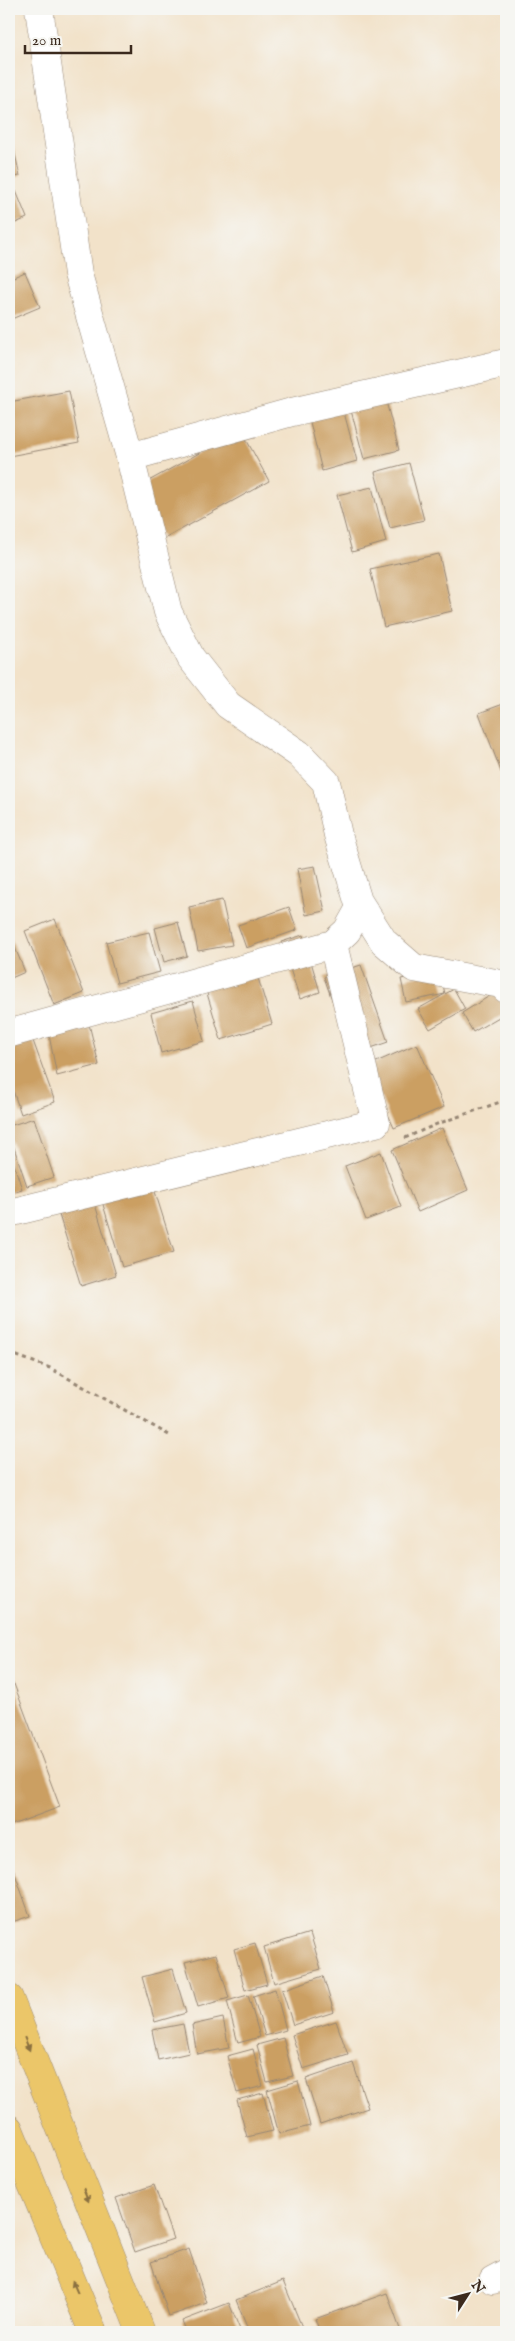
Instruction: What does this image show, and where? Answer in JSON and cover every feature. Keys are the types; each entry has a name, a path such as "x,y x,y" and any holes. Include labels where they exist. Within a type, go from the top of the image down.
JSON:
{"main road":[{"path":"9,1998 140,2332"},
{"path":"9,2129 93,2332"}],"street":[{"path":"40,9 78,274 130,458 168,612 191,658 228,705 299,754 326,782 338,836 358,901 384,942 414,968 501,984 506,989"},
{"path":"130,458 292,412 506,363"},
{"path":"11,1033 333,944 347,931 361,906"},
{"path":"9,1214 376,1123 333,944"}],"path":[{"path":"376,1123 384,1140 397,1142 437,1124 506,1100"},
{"path":"9,1353 50,1368 169,1435"}],"building":[{"path":"9,109 13,137 9,138"},
{"path":"9,141 12,141 20,176 9,178"},
{"path":"16,191 27,218 9,226 9,194"},
{"path":"25,272 40,307 9,320 9,279"},
{"path":"69,391 79,443 9,456 9,402"},
{"path":"384,394 399,450 364,459 349,403"},
{"path":"342,405 357,461 322,471 308,414"},
{"path":"241,430 269,481 164,539 136,488"},
{"path":"409,463 424,520 390,528 375,472"},
{"path":"372,487 386,542 352,552 337,495"},
{"path":"439,554 452,611 384,627 370,569"},
{"path":"506,703 506,785 479,713"},
{"path":"315,866 325,911 306,915 297,869"},
{"path":"222,900 232,945 198,951 189,907"},
{"path":"289,907 297,930 246,948 238,925"},
{"path":"55,919 84,993 54,1005 25,931"},
{"path":"178,922 187,956 164,962 155,928"},
{"path":"149,932 160,972 117,983 106,942"},
{"path":"9,933 25,972 9,979"},
{"path":"303,935 320,992 300,999 281,942"},
{"path":"251,955 272,1024 221,1040 200,970"},
{"path":"361,965 388,1042 351,1055 324,977"},
{"path":"440,971 445,994 406,1002 401,979"},
{"path":"454,989 465,1009 430,1029 418,1009"},
{"path":"496,992 506,1009 506,1013 473,1032 462,1013"},
{"path":"193,1001 204,1041 161,1053 151,1013"},
{"path":"27,1024 55,1102 21,1114 9,1079 9,1033"},
{"path":"89,1024 99,1065 57,1076 49,1035"},
{"path":"506,1043 506,1056 501,1047"},
{"path":"417,1044 444,1107 394,1128 367,1066"},
{"path":"34,1118 54,1177 27,1186 9,1133 9,1126"},
{"path":"442,1128 468,1190 418,1212 392,1150"},
{"path":"9,1149 22,1189 9,1193"},
{"path":"381,1152 401,1207 366,1220 345,1166"},
{"path":"152,1182 174,1252 122,1267 101,1198"},
{"path":"92,1194 116,1275 81,1286 56,1205"},
{"path":"14,1684 60,1807 9,1826 9,1686"},
{"path":"9,1857 30,1916 9,1923"},
{"path":"310,1933 321,1969 274,1983 264,1947"},
{"path":"255,1943 267,1984 245,1990 234,1949"},
{"path":"216,1954 229,1998 198,2007 185,1962"},
{"path":"173,1969 186,2013 155,2022 142,1977"},
{"path":"323,1976 334,2012 293,2025 282,1990"},
{"path":"275,1989 286,2030 265,2036 253,1996"},
{"path":"248,1995 260,2037 238,2043 227,2001"},
{"path":"223,2018 229,2048 197,2054 192,2025"},
{"path":"336,2021 348,2055 303,2069 292,2035"},
{"path":"183,2024 189,2053 158,2060 152,2030"},
{"path":"283,2038 293,2076 267,2082 257,2045"},
{"path":"253,2049 263,2086 237,2093 227,2056"},
{"path":"353,2063 368,2108 320,2124 306,2079"},
{"path":"298,2081 310,2126 279,2134 267,2090"},
{"path":"263,2093 273,2131 247,2137 237,2100"},
{"path":"154,2185 173,2239 135,2252 116,2198"},
{"path":"189,2249 207,2303 169,2316 151,2262"},
{"path":"283,2281 304,2332 249,2332 236,2300"},
{"path":"387,2293 401,2332 320,2332 315,2319"},
{"path":"229,2303 241,2332 187,2332 182,2321"}]}
